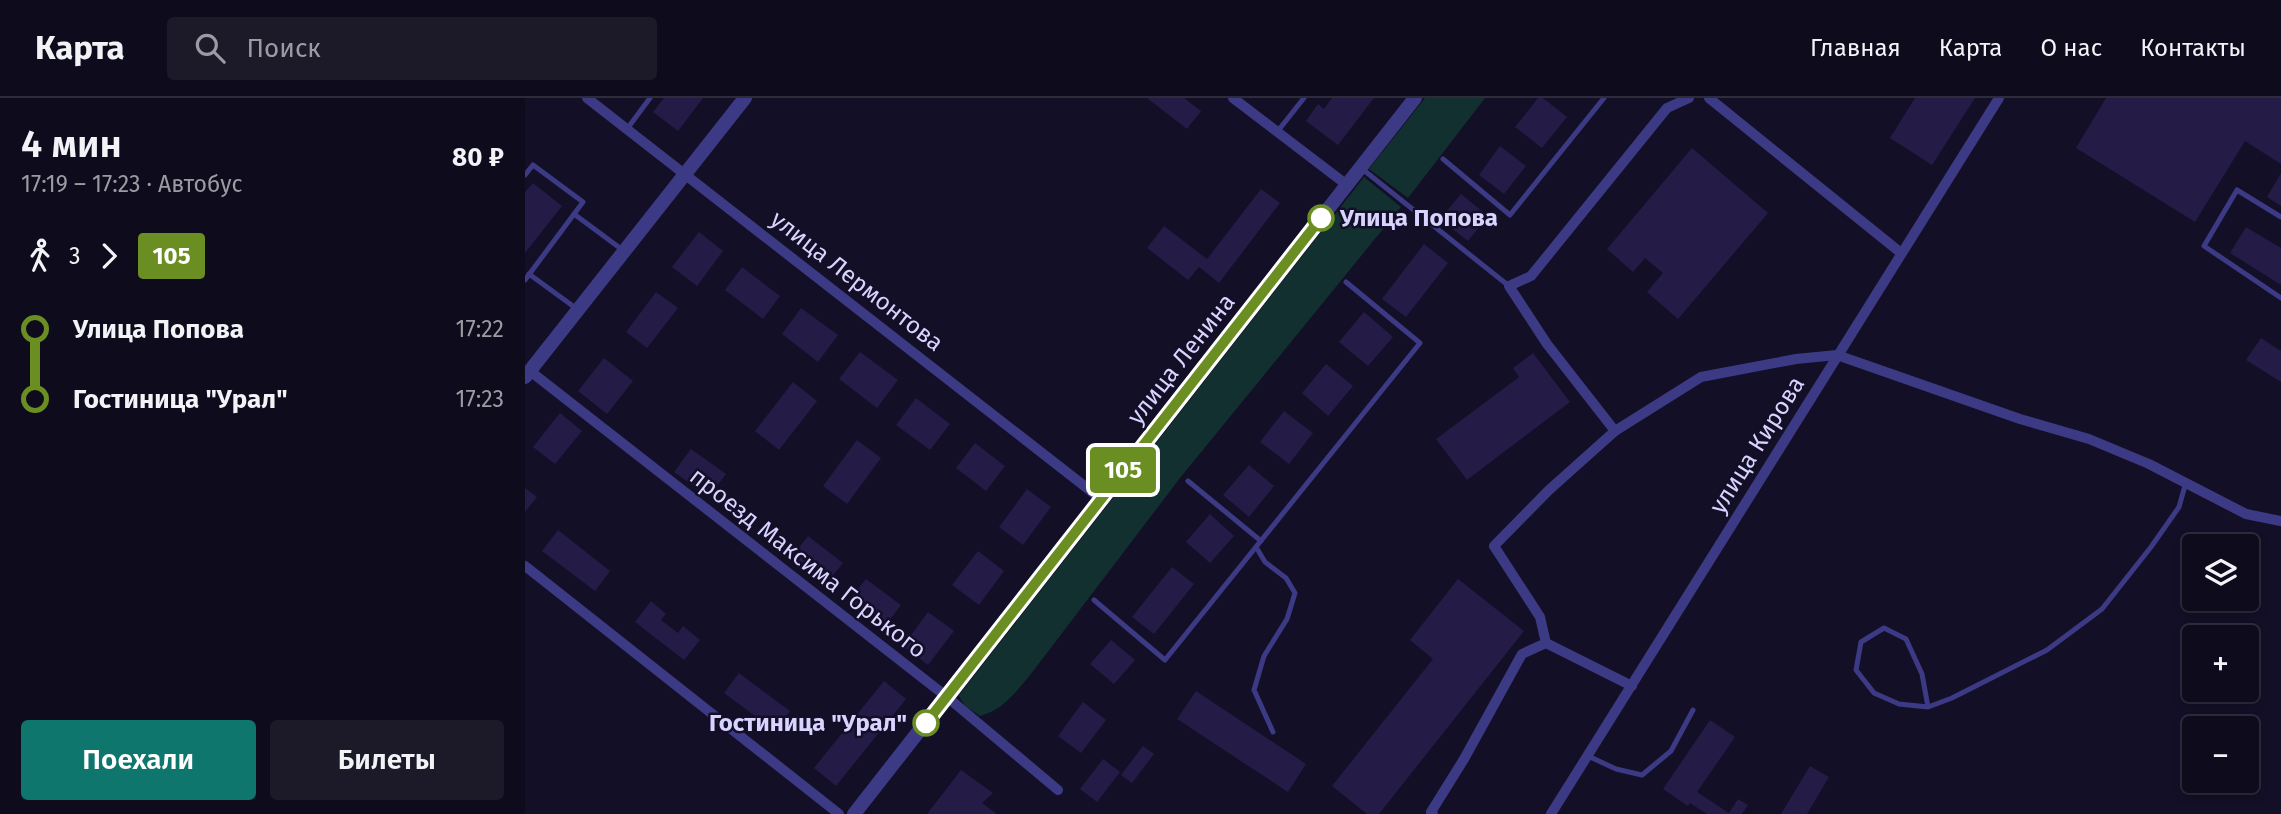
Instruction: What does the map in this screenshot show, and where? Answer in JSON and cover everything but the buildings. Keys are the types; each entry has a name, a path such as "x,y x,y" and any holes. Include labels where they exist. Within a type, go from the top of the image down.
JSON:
{"street":[{"name":"улица Лермонтова","path":"587,98 1101,499"},
{"path":"527,374 744,98"},
{"path":"1233,98 1347,185"},
{"name":"улица Ленина","path":"854,814 1415,98"},
{"path":"1615,431 1546,344 1509,286 1531,276 1667,108 1689,98"},
{"path":"1709,98 1901,253"},
{"name":"улица Кирова","path":"1551,814 1999,98"},
{"path":"1546,643 1540,617 1494,546 1549,490 1615,431 1701,377 1796,359 1837,355 2021,419 2089,439 2186,482 2246,514 2281,521"},
{"name":"проезд Максима Горького","path":"527,374 947,697 1058,790"},
{"path":"525,566 839,814"},
{"path":"1546,643 1632,686"},
{"path":"1433,814 1431,812 1464,759 1522,654 1546,643"}],"lane":[{"path":"627,129 650,98"},
{"path":"1277,132 1304,98"},
{"path":"1443,159 1510,215 1604,98"},
{"path":"525,175 533,165 583,202 527,277 577,309"},
{"path":"1360,168 1509,286"},
{"path":"2281,217 2237,190 2204,246 2281,298"},
{"path":"574,215 624,251"},
{"path":"1094,600 1165,660 1420,343 1346,282"},
{"path":"1188,481 1261,541"},
{"path":"1928,707 1922,674 1906,639 1884,628 1861,642 1856,670 1874,693 1899,704 1928,707 1951,698 2047,650 2102,609 2179,507 2186,482"},
{"path":"1256,547 1265,562 1286,578 1295,593 1287,620 1264,656 1254,690 1273,732"},
{"path":"1588,756 1616,769 1642,775 1671,751 1693,710"}],"green space":[{"path":"1425,98 1485,98 1408,198 1369,169"},
{"path":"1364,177 1401,207 1180,478 1009,700 980,716 971,710 959,695"}],"bus line":[{"name":"105","path":"926,723 1321,218"}],"place":[{"name":"Улица Попова","path":"1321,218"},
{"name":"Гостиница \"Урал\"","path":"926,723"}]}
